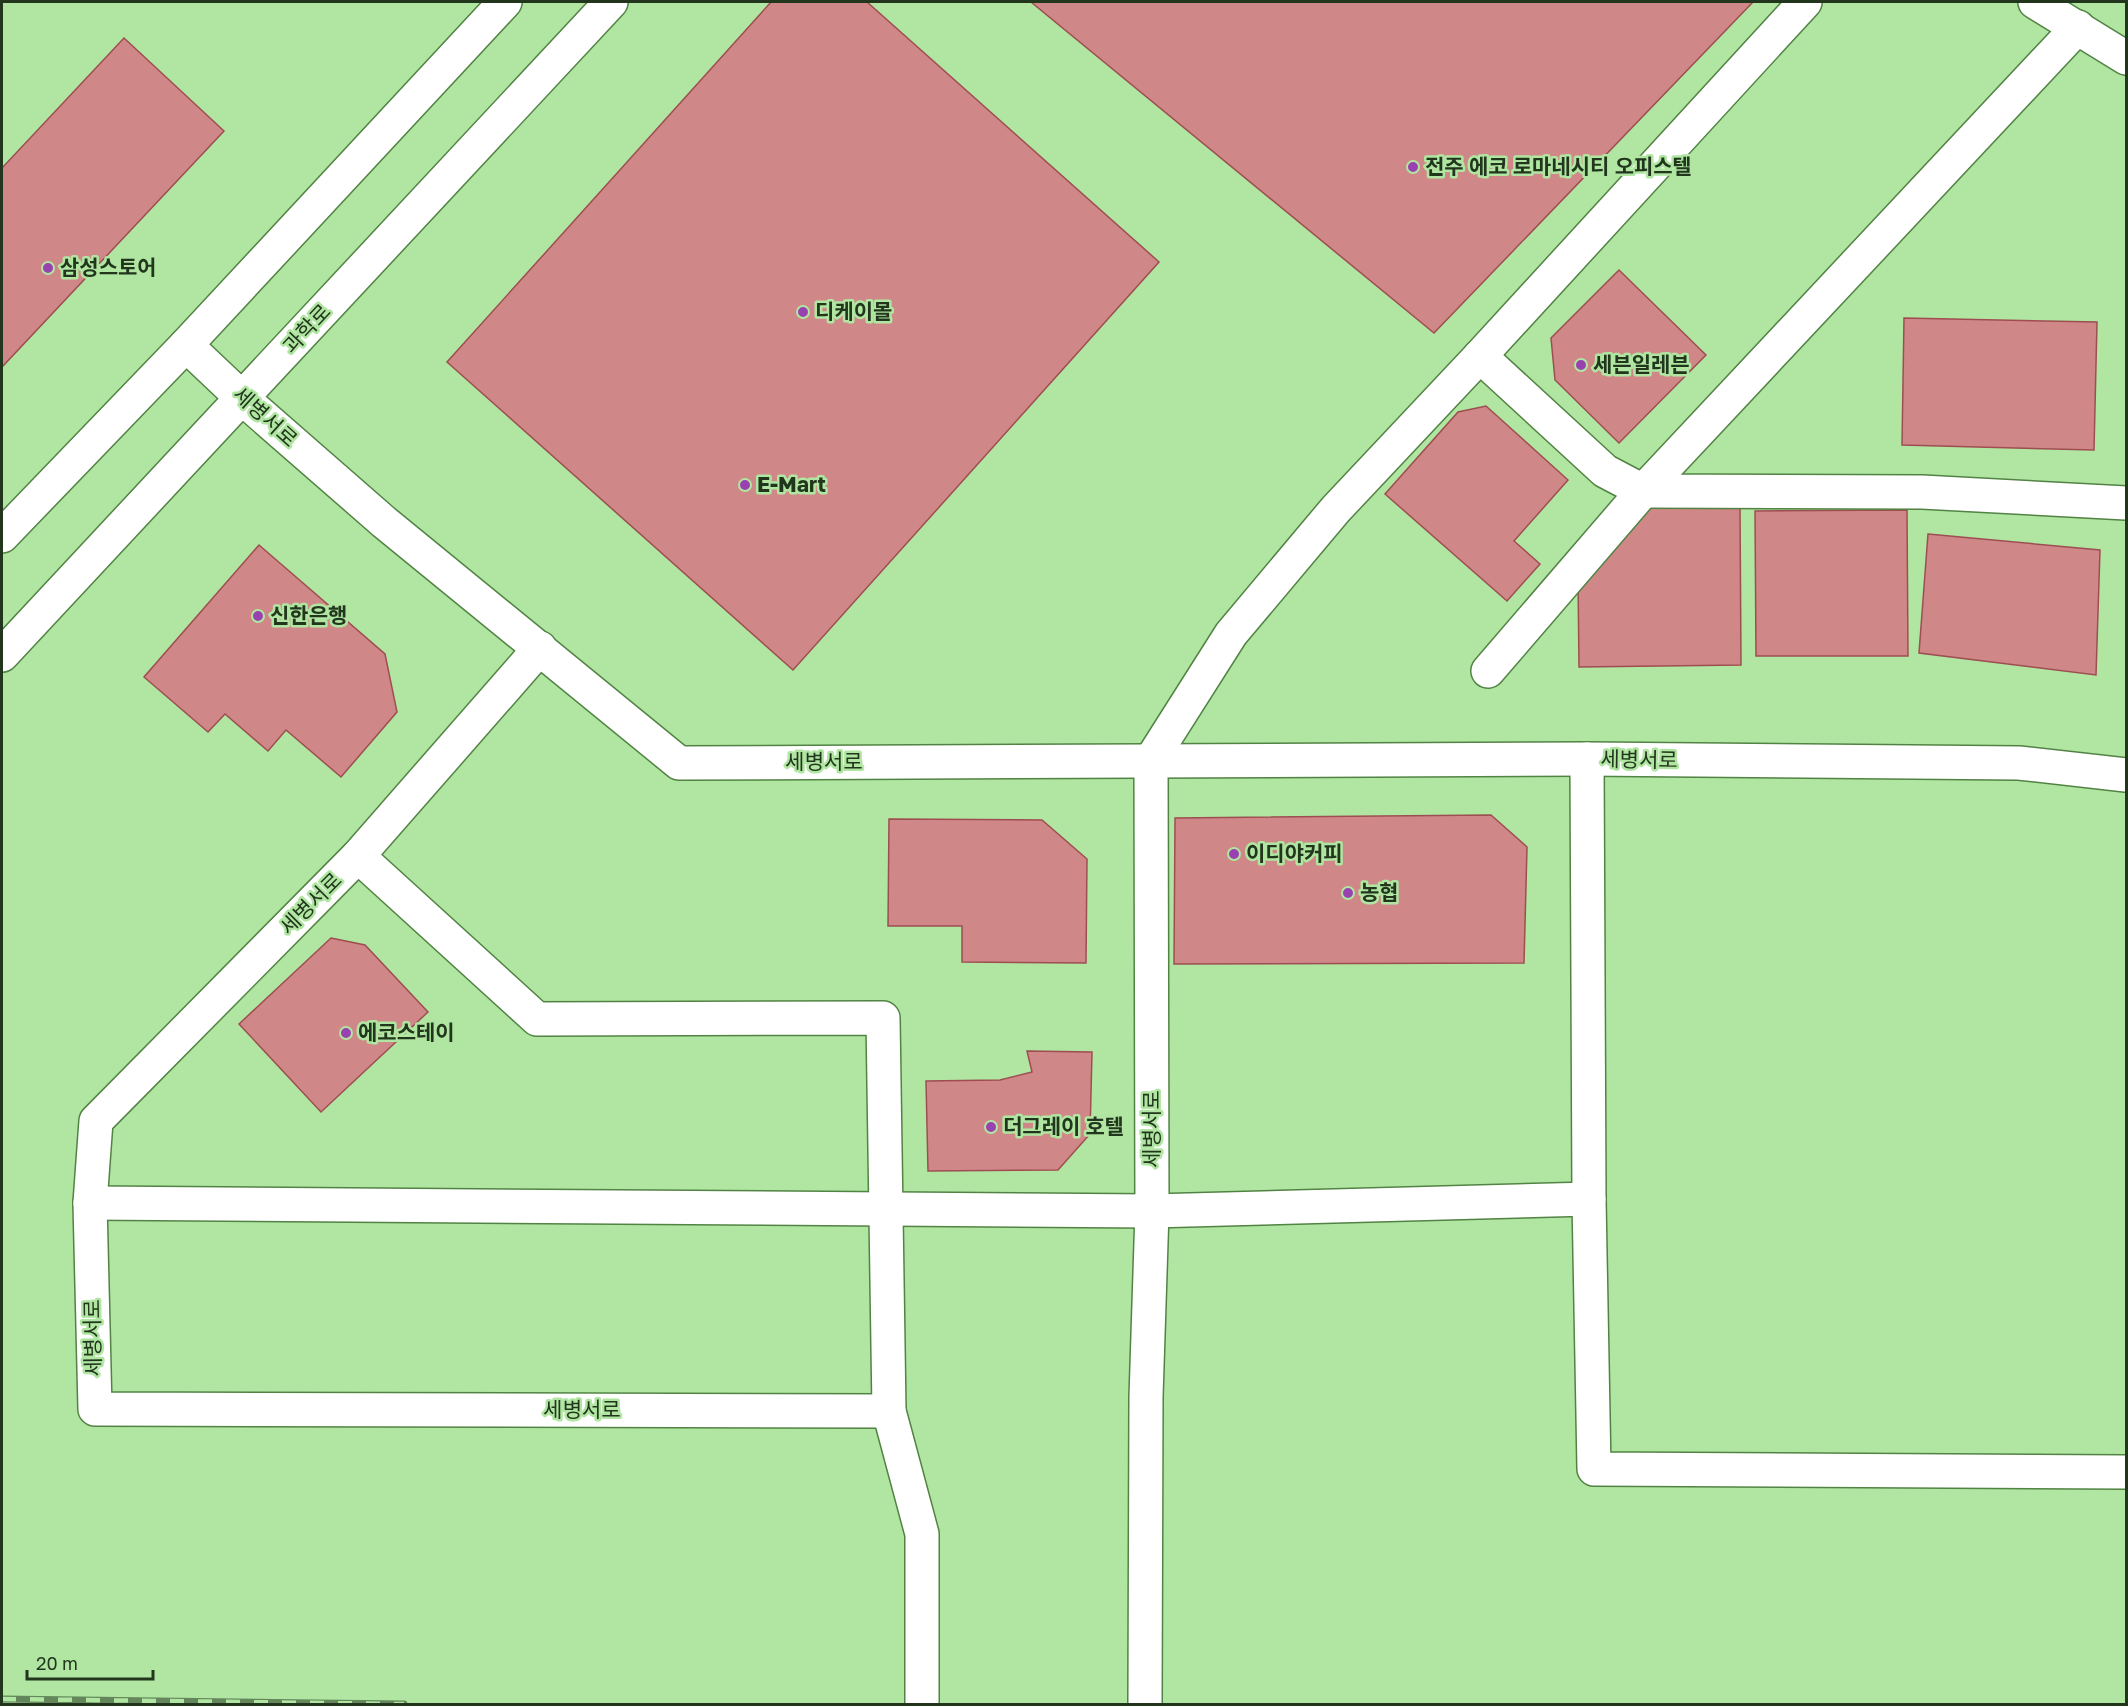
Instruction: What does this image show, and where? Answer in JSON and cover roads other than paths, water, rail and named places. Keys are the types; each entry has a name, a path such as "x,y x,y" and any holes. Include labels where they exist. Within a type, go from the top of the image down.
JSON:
{"street":[{"path":"2,536 186,345 505,2"},
{"name":"과학로","path":"2,655 611,2"},
{"path":"1151,760 1231,634 1336,509 1480,356 1804,2"},
{"path":"2035,2 2127,58"},
{"path":"1488,671 1644,491 2078,27"},
{"name":"세병서로","path":"186,345 242,398 384,522 679,763 1587,759 2019,763 2127,775"},
{"path":"1480,356 1605,471 1644,491 1922,492 2127,503"},
{"name":"세병서로","path":"540,648 358,856 96,1121 90,1203 95,1408 889,1411"},
{"path":"1587,759 1589,1198 1594,1469 2127,1472"},
{"name":"세병서로","path":"1145,1704 1146,1397 1152,1211 1151,760"},
{"path":"358,856 537,1019 883,1018 889,1411 922,1534 922,1704"},
{"path":"90,1203 1152,1211 1589,1198"}],"railway":[{"path":"2,1699 404,1704"}],"place":[{"name":"전주 에코 로마네시티 오피스텔","path":"1413,167"},
{"name":"삼성스토어","path":"48,268"},
{"name":"디케이몰","path":"803,312"},
{"name":"세븐일레븐","path":"1581,365"},
{"name":"E-Mart","path":"745,485"},
{"name":"신한은행","path":"258,616"},
{"name":"이디야커피","path":"1234,854"},
{"name":"농협","path":"1348,893"},
{"name":"에코스테이","path":"346,1033"},
{"name":"더그레이 호텔","path":"991,1127"}]}
